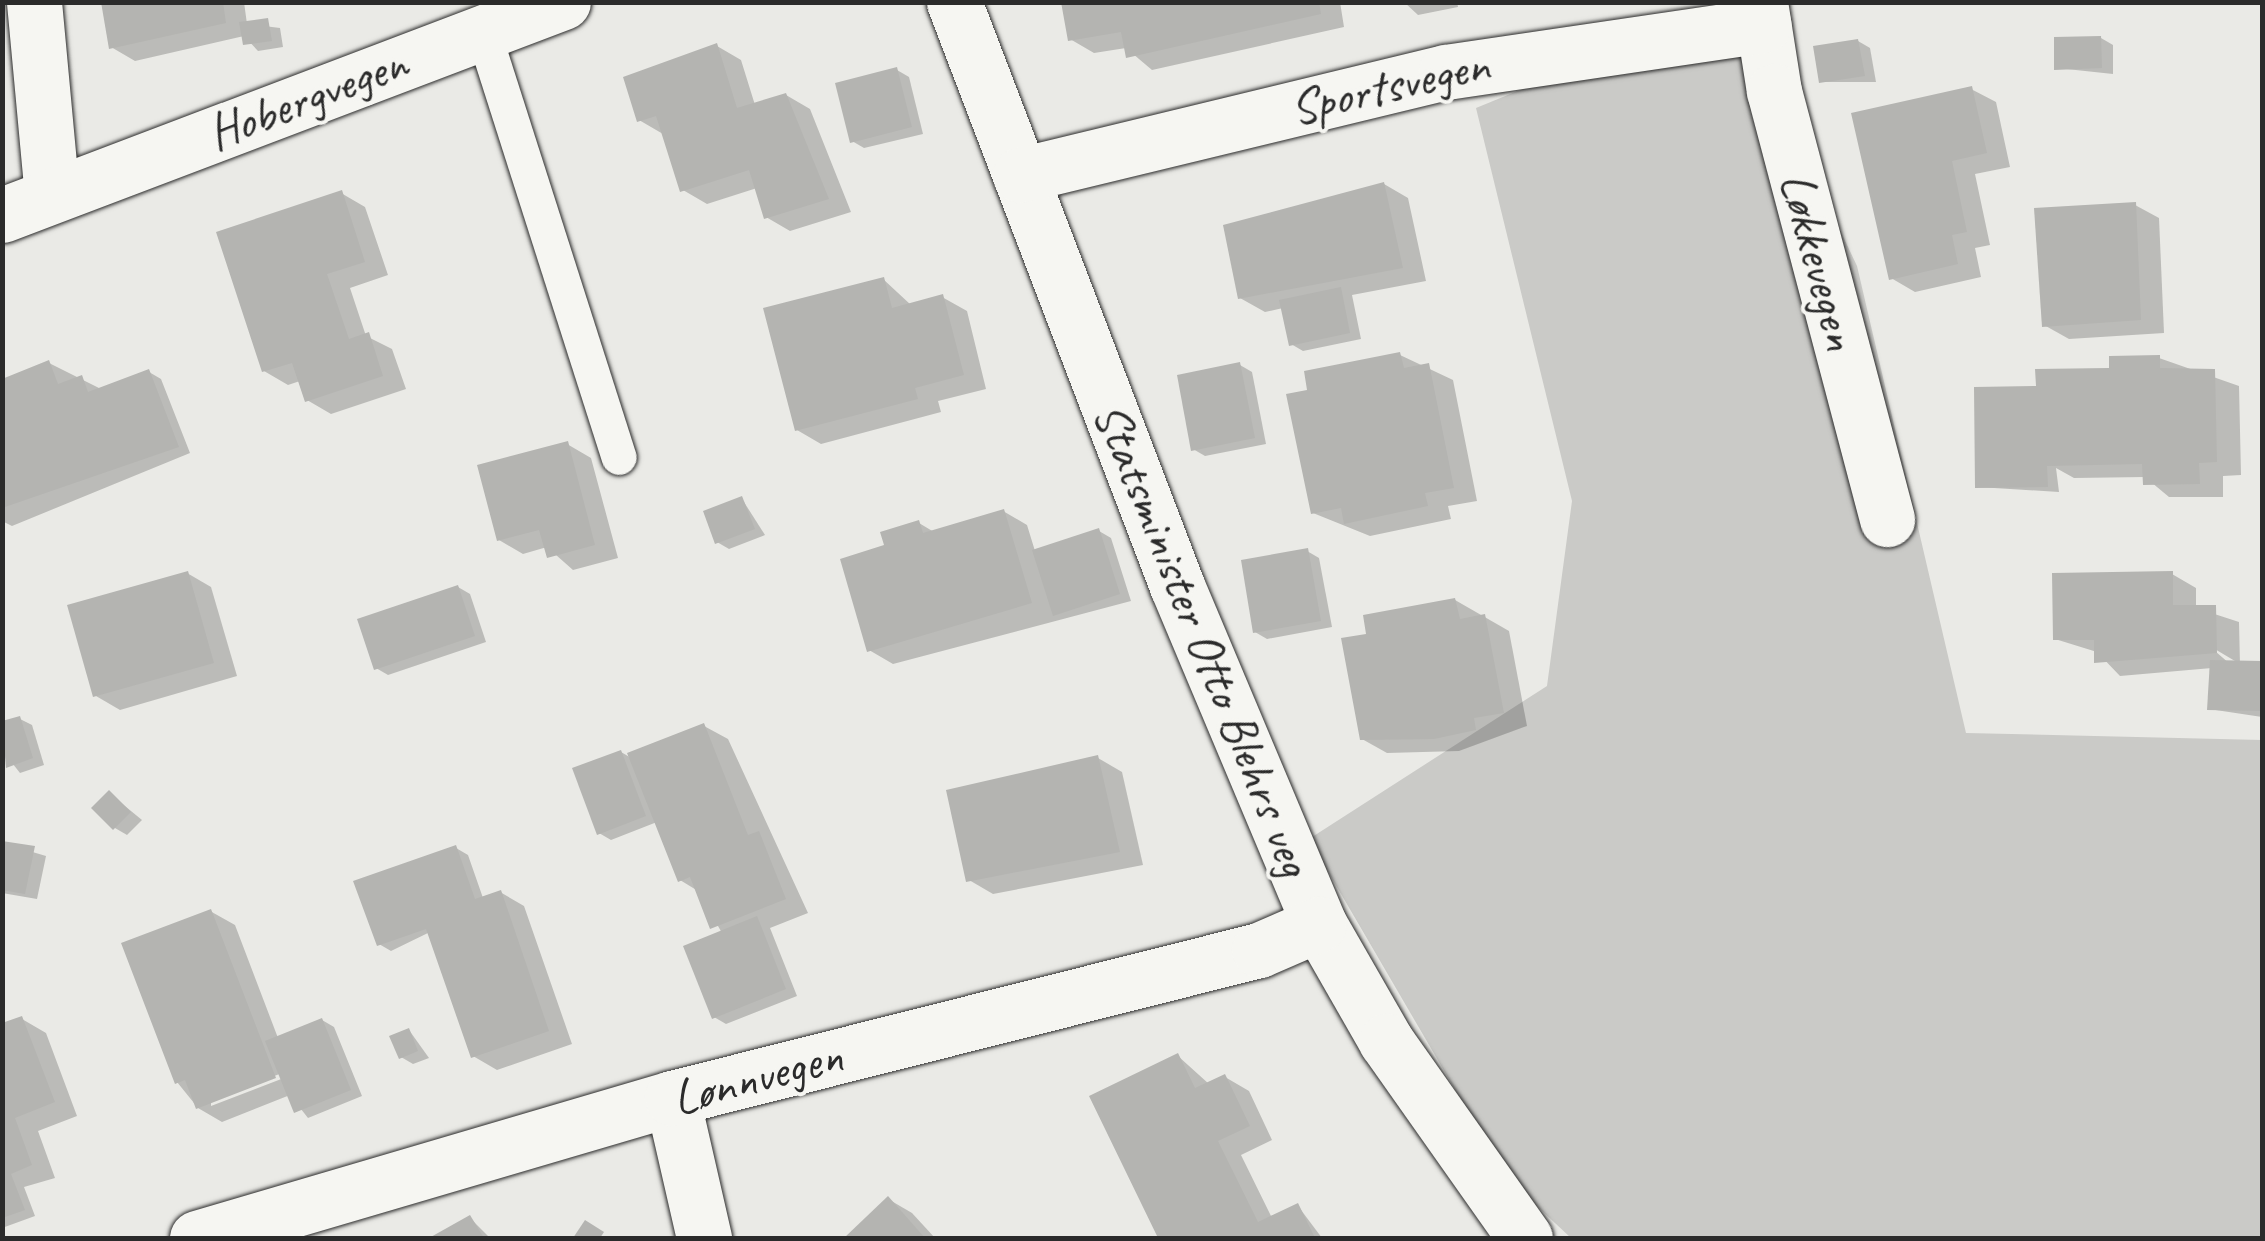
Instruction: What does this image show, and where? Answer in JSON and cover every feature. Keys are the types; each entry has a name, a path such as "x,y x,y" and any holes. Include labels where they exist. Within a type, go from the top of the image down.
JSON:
{"street":[{"name":"Hobergvegen","path":"34,2 27,205 563,2"},
{"name":"Statsminister Otto Blehrs veg","path":"954,2 1319,924 1386,1041 1524,1238"},
{"name":"Sportsvegen","path":"1020,175 1446,72 1762,14"},
{"name":"Løkkevegen","path":"1762,14 1886,519"},
{"name":"Lønnvegen","path":"197,1238 672,1098 1259,950 1319,924"},
{"path":"672,1098 704,1238"}],"lane":[{"path":"483,32 619,456"}],"shaded area":[{"path":"1733,3 1857,266 1966,733 2262,740 2262,1238 1571,1238 1506,1177 1309,839 1547,686 1572,501 1476,108"}],"building":[{"path":"101,2 223,2 226,23 109,49"},
{"path":"1061,2 1319,2 1321,14 1126,58 1121,32 1068,41"},
{"path":"268,18 272,41 243,45 239,22"},
{"path":"2101,36 2102,68 2054,70 2054,37"},
{"path":"1858,39 1865,76 1819,83 1813,46"},
{"path":"717,43 737,108 786,93 829,199 764,219 749,170 680,192 656,116 637,122 623,77"},
{"path":"897,67 912,127 850,143 835,83"},
{"path":"1972,86 1987,153 1952,161 1967,232 1952,235 1958,264 1889,280 1851,113"},
{"path":"1384,182 1403,268 1238,299 1223,225"},
{"path":"342,190 365,262 327,274 349,339 369,332 383,376 305,402 292,363 262,372 216,232"},
{"path":"2136,202 2141,320 2042,327 2034,208"},
{"path":"884,277 892,308 943,294 964,375 915,388 918,399 795,431 763,308"},
{"path":"1341,287 1350,333 1289,346 1279,300"},
{"path":"1400,352 1404,368 1429,363 1454,488 1425,493 1428,506 1344,524 1341,508 1311,514 1286,394 1307,390 1304,371"},
{"path":"2160,355 2160,368 2215,369 2217,462 2199,463 2200,484 2143,485 2142,464 2047,466 2048,487 1975,488 1974,387 2036,386 2035,369 2109,368 2109,356"},
{"path":"49,360 58,384 82,375 88,392 149,369 179,447 2,508 2,379"},
{"path":"1240,362 1255,438 1191,451 1177,375"},
{"path":"568,441 595,545 547,558 539,530 497,541 477,465"},
{"path":"742,496 755,529 715,544 703,511"},
{"path":"1004,509 1032,603 867,652 840,559 884,545 880,532 919,520 923,533"},
{"path":"1099,528 1120,594 1053,616 1032,550"},
{"path":"1308,548 1321,621 1253,633 1241,560"},
{"path":"188,571 214,663 93,697 67,605"},
{"path":"2173,571 2173,605 2216,605 2217,653 2094,663 2094,640 2053,640 2052,573"},
{"path":"458,585 475,636 374,670 357,619"},
{"path":"1455,598 1460,619 1485,614 1504,713 1474,718 1476,730 1434,739 1360,740 1341,638 1366,634 1363,615"},
{"path":"2210,660 2262,661 2262,711 2207,710"},
{"path":"20,716 33,758 6,768 2,721"},
{"path":"704,723 748,835 759,831 786,899 710,929 690,877 678,882 627,753"},
{"path":"621,750 646,816 597,835 572,768"},
{"path":"1098,755 1120,852 966,882 946,790"},
{"path":"109,790 131,812 113,830 91,808"},
{"path":"2,841 35,846 25,894 2,890"},
{"path":"456,845 475,899 501,890 549,1031 471,1058 426,929 377,946 353,881"},
{"path":"211,909 276,1078 196,1109 185,1080 175,1084 121,943"},
{"path":"757,916 786,989 712,1019 683,946"},
{"path":"22,1016 55,1102 15,1118 32,1165 11,1174 25,1210 2,1218 2,1023"},
{"path":"322,1018 351,1090 294,1113 265,1041"},
{"path":"409,1028 418,1051 399,1059 389,1036"},
{"path":"1178,1053 1195,1088 1225,1074 1250,1126 1218,1141 1258,1222 1298,1203 1315,1238 1158,1238 1089,1096"},
{"path":"888,1196 925,1238 844,1238"},
{"path":"470,1215 484,1238 429,1238"},
{"path":"585,1220 604,1232 600,1238 573,1238"}]}
